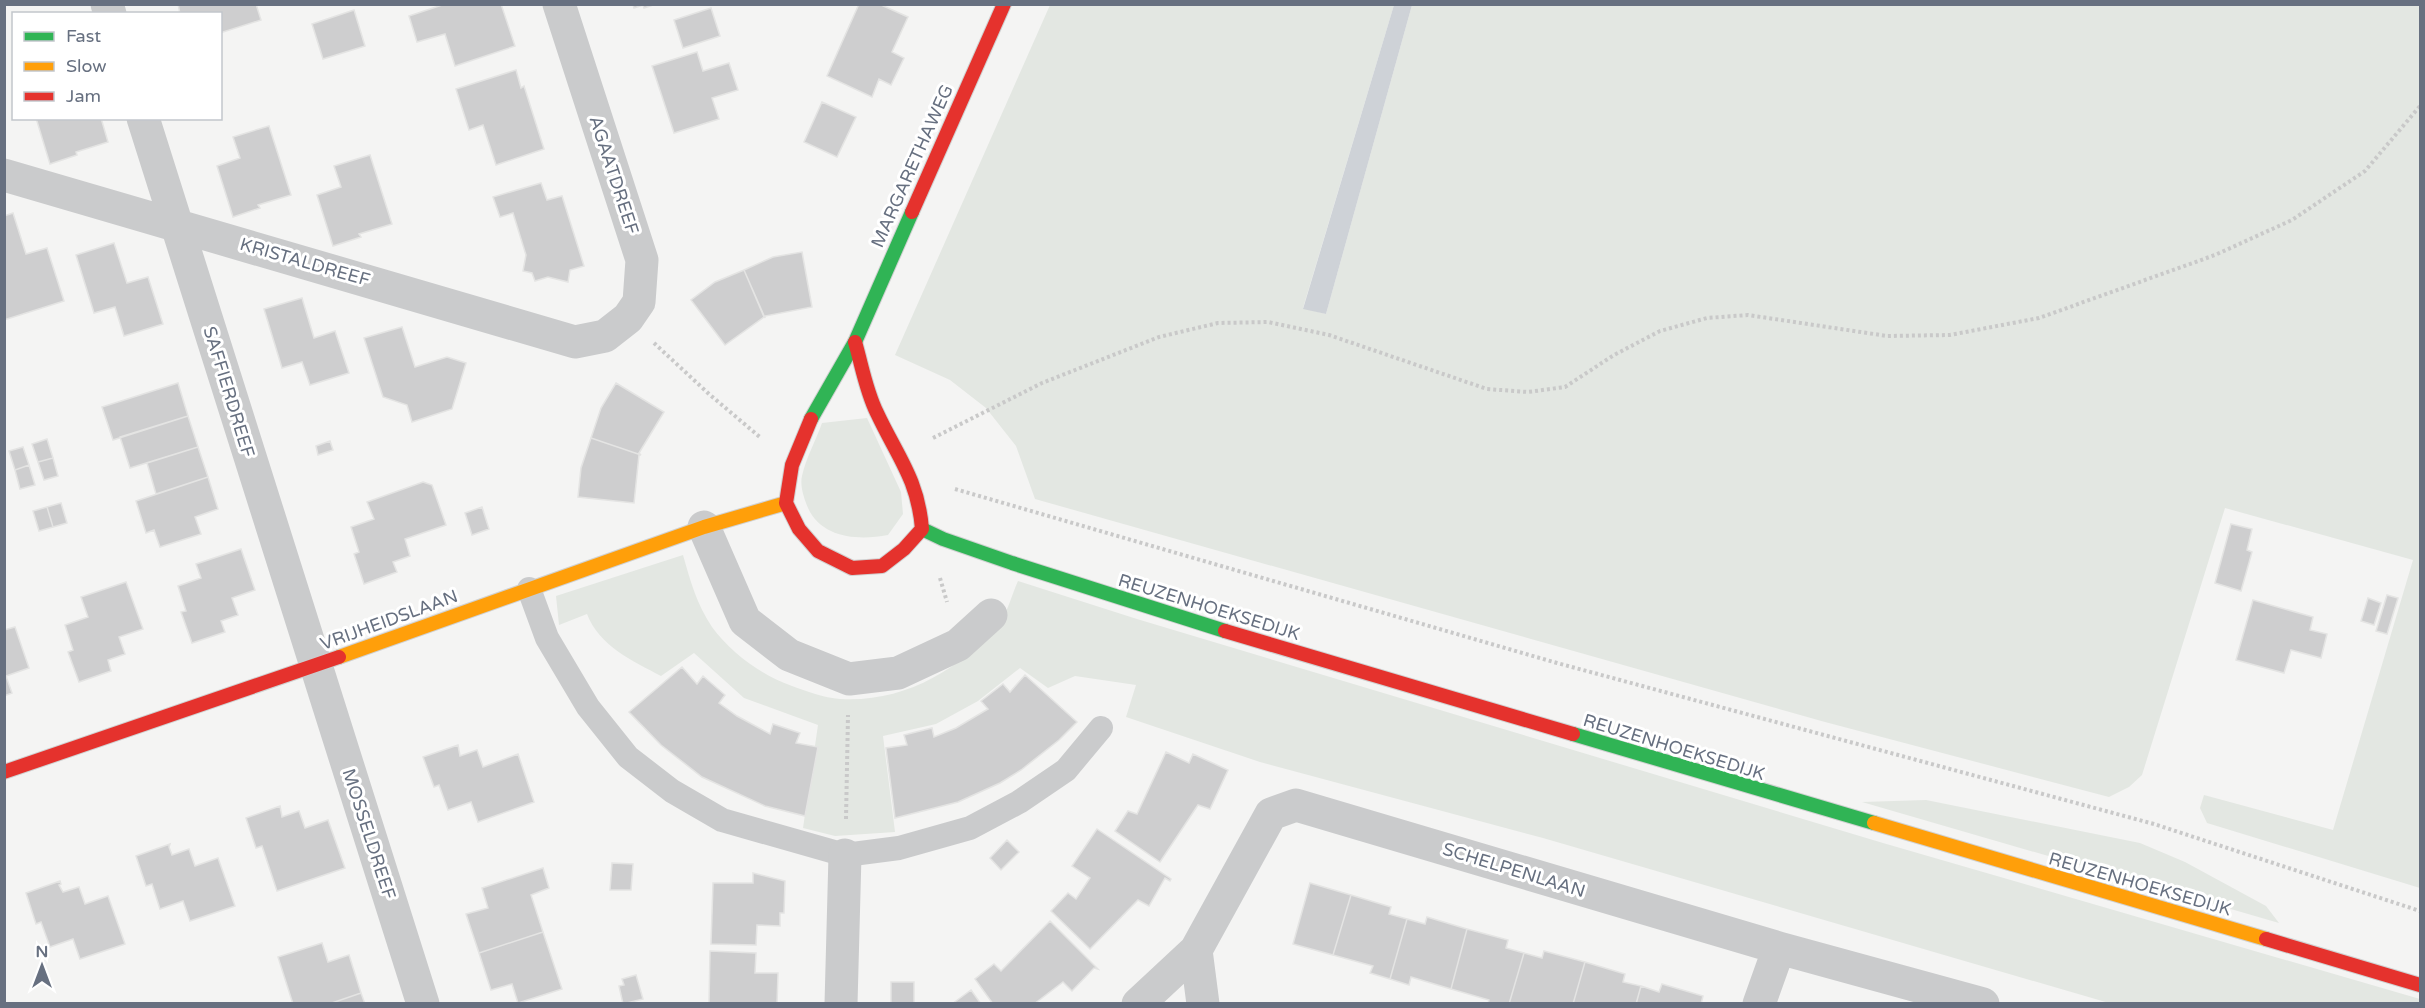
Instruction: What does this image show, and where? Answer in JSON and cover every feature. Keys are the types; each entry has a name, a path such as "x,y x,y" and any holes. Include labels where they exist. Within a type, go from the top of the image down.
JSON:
{"street":[{"name":"AGAATDREEF","path":"559,4 642,260 639,302 628,318 605,336"},
{"name":"MARGARETHAWEG","path":"786,503 792,465 812,417 855,342 1004,4"},
{"name":"SAFFIERDREEF","path":"144,120 315,665"},
{"name":"KRISTALDREEF","path":"4,175 574,342 605,336"},
{"path":"786,503 799,529 818,551 852,568 882,566 904,549 922,529 921,506 909,470 876,412 855,342"},
{"name":"VRIJHEIDSLAAN","path":"4,772 704,527 786,503"},
{"path":"704,527 745,621 789,655 849,678 898,673 958,645 991,615"},
{"name":"REUZENHOEKSEDIJK","path":"922,529 943,539 1012,563 1182,618 2421,986"},
{"name":"MOSSELDREEF","path":"315,665 423,1004"},
{"name":"SCHELPENLAAN","path":"1138,1004 1196,950 1271,814 1296,805 1779,948 1983,1004"},
{"path":"841,1004 845,840"},
{"path":"1759,1004 1779,948"},
{"path":"1196,950 1203,1004"}],"lane":[{"path":"529,589 547,639 588,708 628,756 672,791 722,820 899,848 970,828 1019,802 1066,770 1101,728"}],"path":[{"path":"927,441 1042,383 1159,337 1218,323 1268,322 1329,336 1487,389 1528,392 1565,387 1614,356 1660,331 1707,318 1749,315 1887,336 1950,336 2039,318 2215,255 2292,220 2365,171 2421,106"},
{"path":"652,340 730,411"},
{"path":"956,490 1557,663 2154,824 2421,911"},
{"path":"845,840 849,678"}],"shaded area":[{"path":"1050,5 1394,5 1303,308 1326,314 1412,5 2420,5 2420,888 2207,823 2200,808 2204,795 2333,830 2413,560 2225,508 2142,775 2129,787 2109,797 1825,722 1035,499 1016,446 986,408 950,380 895,355"},
{"path":"1394,5 1412,5 1326,314 1303,309"},
{"path":"867,418 901,492 903,514 888,535 852,537 829,530 812,515 804,497 801,479 822,423"},
{"path":"683,555 702,610 712,627 728,646 769,676 821,696 863,699 886,695 908,689 948,669 984,640 999,623 1018,581 1137,619 1883,843 2420,999 2420,1003 2109,1003 1543,838 1260,762 1126,717 1136,685 1075,676 1048,688 1020,668 978,701 936,724 883,736 895,832 835,836 803,828 818,725 744,698 694,653 661,676 608,644 592,625 587,614 559,625 556,596"},
{"path":"1926,800 2140,843 2185,862 2266,906 2279,923 1862,802"}],"building":[{"path":"178,4 256,4 261,20 222,32 222,12 180,12"},
{"path":"445,4 501,4 515,46 455,66 445,34 417,42 409,16"},
{"path":"633,4 656,4 634,8"},
{"path":"859,4 879,4 908,17 892,52 904,58 891,85 879,79 872,97 827,76"},
{"path":"711,8 720,36 683,48 674,20"},
{"path":"354,10 365,46 323,59 312,24"},
{"path":"697,52 703,71 729,63 738,90 712,98 719,119 674,133 652,66"},
{"path":"516,70 521,88 524,86 544,149 496,165 483,125 469,130 456,89"},
{"path":"822,102 856,117 837,157 804,142"},
{"path":"37,120 102,120 108,142 76,152 77,155 50,164"},
{"path":"269,126 291,195 258,205 260,208 233,217 217,166 240,158 233,137"},
{"path":"370,155 392,224 359,234 361,237 333,246 317,195 341,187 334,166"},
{"path":"541,183 547,200 562,196 584,266 570,270 568,282 548,277 535,281 532,273 523,271 526,255 513,213 500,217 493,197"},
{"path":"13,213 26,254 47,248 64,301 4,320 4,216"},
{"path":"114,243 127,283 148,277 163,324 124,336 115,307 94,313 76,255"},
{"path":"802,252 812,307 765,316 765,318 744,270 773,257"},
{"path":"744,270 764,317 725,345 691,300 715,282"},
{"path":"302,298 314,338 335,331 349,373 310,385 302,362 282,368 264,309"},
{"path":"402,327 415,367 447,357 466,363 452,409 412,422 407,405 383,397 364,338"},
{"path":"178,383 188,416 113,440 102,407"},
{"path":"616,383 664,412 639,453 641,455 591,438 601,408"},
{"path":"188,416 198,447 130,468 120,437"},
{"path":"591,438 641,455 639,455 634,503 578,497 581,468"},
{"path":"47,439 53,458 38,462 32,444"},
{"path":"330,441 333,450 318,455 316,446"},
{"path":"23,447 29,465 15,470 9,451"},
{"path":"198,447 208,477 156,494 147,463"},
{"path":"53,458 58,476 44,480 38,462"},
{"path":"29,465 35,485 20,489 15,470"},
{"path":"208,477 218,509 195,517 201,534 160,547 154,530 146,533 136,501"},
{"path":"423,482 432,485 446,525 405,539 410,556 393,562 397,572 364,584 354,554 359,552 351,527 374,519 367,502"},
{"path":"61,503 67,523 53,527 47,507"},
{"path":"47,507 53,527 39,531 33,511"},
{"path":"482,507 489,529 472,535 465,513"},
{"path":"2231,524 2252,529 2247,550 2252,552 2241,591 2215,583"},
{"path":"241,549 255,590 232,598 238,615 221,621 225,632 192,643 181,612 186,611 178,586 201,578 196,564"},
{"path":"126,582 143,629 119,637 125,654 108,660 111,671 79,682 68,652 73,650 65,625 88,617 81,597"},
{"path":"2387,595 2398,598 2387,634 2376,631"},
{"path":"2368,598 2381,603 2374,625 2361,621"},
{"path":"2253,600 2313,617 2310,630 2327,634 2321,658 2291,650 2284,673 2236,660"},
{"path":"15,627 29,668 6,676 12,693 4,696 4,630"},
{"path":"682,667 697,684 703,676 725,695 719,703 737,716 770,734 773,724 800,733 796,743 818,747 805,816 765,806 702,777 661,745 629,712"},
{"path":"1025,675 1077,722 1059,740 1021,770 1000,783 958,802 895,818 886,748 907,745 904,735 932,728 934,737 956,728 988,709 981,701 1003,684 1010,692"},
{"path":"458,745 460,756 477,750 483,767 518,754 534,802 478,822 471,802 448,810 439,785 434,787 423,757"},
{"path":"1166,752 1189,763 1193,754 1228,770 1210,809 1198,805 1160,862 1115,831 1128,811 1137,814"},
{"path":"280,806 282,817 299,811 305,828 328,820 345,868 277,891 262,846 256,848 246,818"},
{"path":"1097,829 1171,879 1170,881 1165,878 1149,906 1138,900 1090,949 1051,911 1068,893 1076,899 1090,878 1072,866"},
{"path":"1007,840 1019,852 1001,870 990,858"},
{"path":"170,844 172,855 189,849 195,866 218,858 235,906 190,921 183,901 160,909 152,884 146,886 136,856"},
{"path":"612,863 633,864 631,890 610,890"},
{"path":"543,868 549,888 531,895 543,932 479,953 466,914 488,908 482,888"},
{"path":"753,873 785,881 784,913 780,913 780,926 757,925 756,945 711,944 713,883 753,883"},
{"path":"60,881 59,885 63,892 79,887 85,904 108,896 125,944 80,959 73,939 50,947 41,922 36,924 26,893"},
{"path":"1310,883 1351,895 1333,955 1293,944"},
{"path":"1351,895 1391,907 1389,914 1407,919 1390,979 1370,973 1373,966 1333,955"},
{"path":"1427,917 1467,929 1451,989 1411,977 1409,985 1390,979 1407,919 1425,924"},
{"path":"1050,921 1098,969 1094,968 1072,991 1063,982 1034,1004 993,1004 975,979 994,964 1001,971"},
{"path":"1467,929 1508,940 1506,948 1524,953 1509,1004 1488,1004 1489,1000 1451,989"},
{"path":"543,932 562,989 518,1003 512,984 491,990 479,953"},
{"path":"322,943 328,962 349,955 361,993 329,1004 293,1004 278,957"},
{"path":"710,951 756,953 755,973 778,973 777,1004 709,1004"},
{"path":"1544,951 1585,962 1573,1004 1509,1004 1524,953 1542,958"},
{"path":"1585,962 1625,974 1623,982 1641,986 1636,1004 1573,1004"},
{"path":"636,975 643,999 623,1004 619,986 624,985 622,979"},
{"path":"891,982 914,982 914,1004 891,1004"},
{"path":"1662,984 1703,996 1701,1004 1636,1004 1641,986 1659,992"},
{"path":"971,990 981,1004 952,1004"},
{"path":"361,993 365,1004 329,1004"}],"traffic: fast":[{"path":"811,419 855,342 912,212"},
{"path":"922,529 943,539 1012,563 1225,631"},
{"path":"1573,734 1874,823"}],"traffic: slow":[{"path":"339,657 704,527 786,503"},
{"path":"1874,823 2266,939"}],"traffic: jam":[{"path":"912,212 1004,4"},
{"path":"811,419 792,465 786,503 799,529 818,551 852,568 882,566 904,549 922,529 920,511 906,468 873,405 855,342"},
{"path":"1225,631 1573,734"},
{"path":"4,772 339,657"},
{"path":"2266,939 2420,985"}]}
